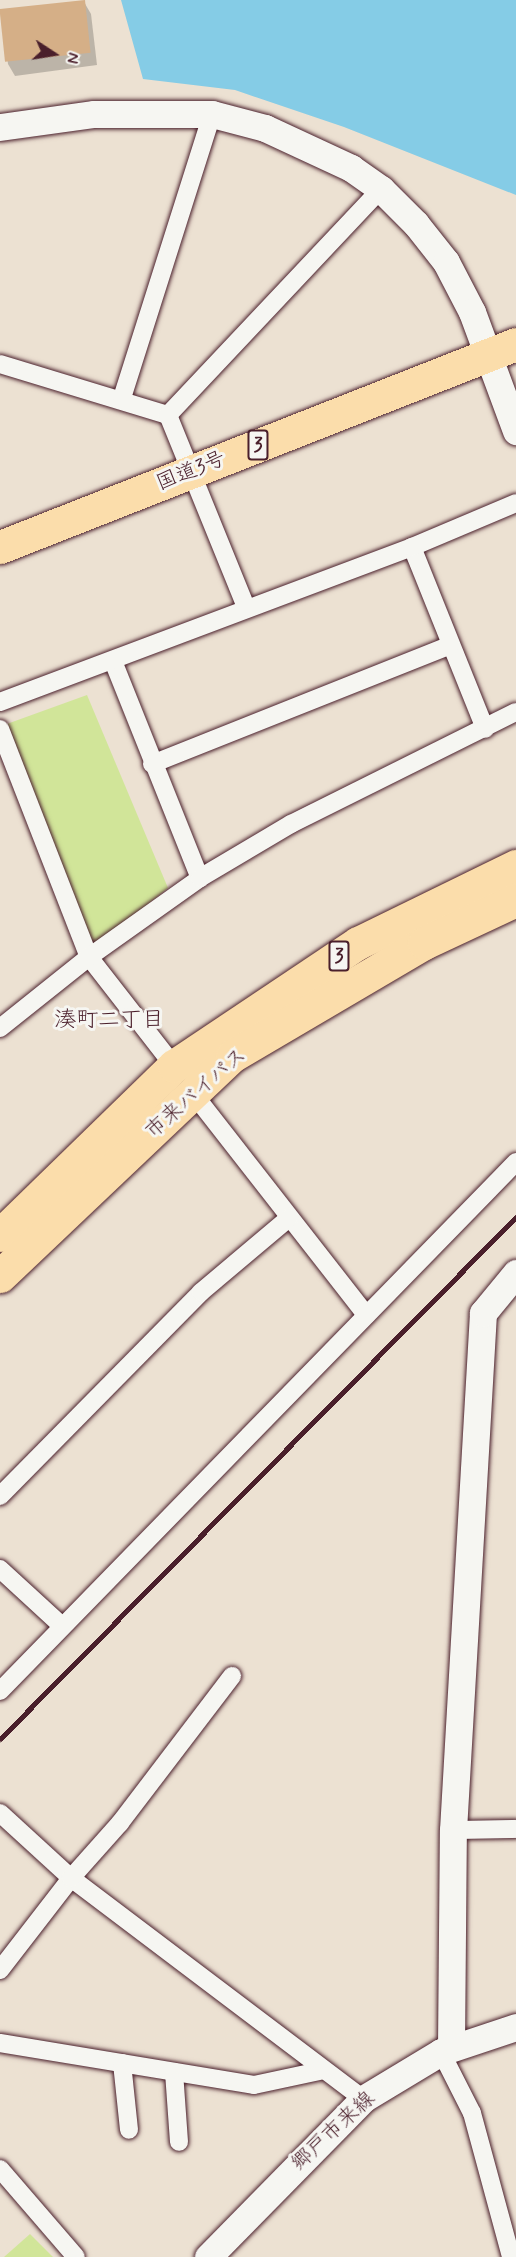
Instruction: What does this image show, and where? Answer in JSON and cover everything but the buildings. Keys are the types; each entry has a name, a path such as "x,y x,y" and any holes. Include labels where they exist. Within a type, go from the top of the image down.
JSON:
{"highway":[{"name":"国道3号","path":"0,547 501,350"},
{"name":"市来バイパス","path":"0,1235 174,1066 358,944 516,866"},
{"name":"市来バイパス","path":"0,1276 232,1056 424,943 516,900"}],"street":[{"path":"0,127 94,114 212,114 265,128 320,151 381,189 416,224 446,262 472,312 501,350 516,431"},
{"path":"122,398 212,114"},
{"path":"168,415 381,189"},
{"path":"0,364 122,398 168,415 246,607"},
{"path":"0,702 113,661 246,607 412,547 516,503"},
{"path":"412,547 449,646 485,729"},
{"path":"152,764 449,646"},
{"path":"113,661 152,764 200,878"},
{"path":"0,1028 88,957 200,878 291,824 516,712"},
{"path":"0,729 88,957 174,1066"},
{"path":"192,1092 366,1315"},
{"path":"0,1691 61,1625 516,1162"},
{"path":"0,1496 201,1292 289,1218"},
{"path":"511,2257 472,2113 446,2050 453,1830 483,1314 516,1273"},
{"path":"0,1569 61,1625"},
{"path":"0,1970 70,1878 120,1823 232,1676"},
{"path":"0,1812 70,1878 320,2071 363,2099"},
{"path":"453,1830 516,1829"},
{"name":"郷戸市来線","path":"208,2257 363,2099 446,2050 516,2027"},
{"path":"0,2043 254,2085 320,2071"},
{"path":"122,2063 129,2130"},
{"path":"174,2072 179,2142"},
{"path":"0,2169 76,2257"}],"green space":[{"path":"87,695 168,888 92,949 4,725"},
{"path":"30,2234 53,2257 4,2257"}],"water":[{"path":"121,0 516,0 516,195 344,127 235,90 143,79"}],"railway":[{"path":"0,1739 516,1217"}],"district":[{"name":"湊町二丁目","path":"109,1021"}]}
